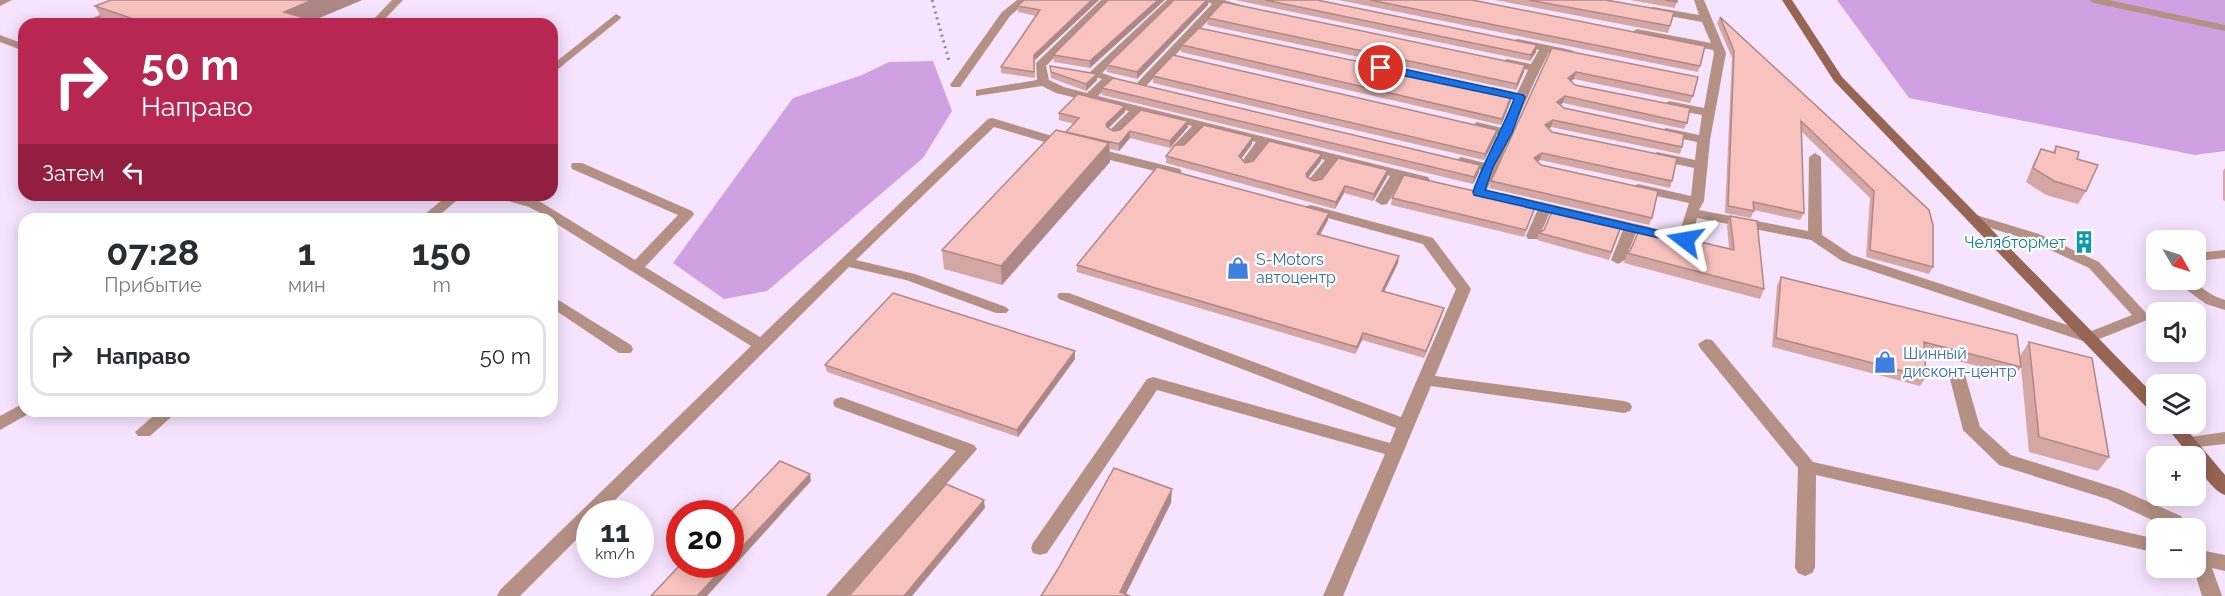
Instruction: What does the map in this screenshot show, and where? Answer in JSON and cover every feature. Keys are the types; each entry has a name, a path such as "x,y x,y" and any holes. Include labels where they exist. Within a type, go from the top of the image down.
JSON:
{"main road":[{"path":"1787,0 1838,79 2146,397"},
{"path":"2181,434 2225,488"}],"lane":[{"path":"0,3 7,0"},
{"path":"98,18 145,0"},
{"path":"380,18 398,0"},
{"path":"956,85 1006,14 1023,0"},
{"path":"1043,82 1045,66 1107,0"},
{"path":"1131,83 1088,73 1173,0"},
{"path":"1546,48 1533,68 1507,133 1473,191 1685,240 1694,207 1710,113 1710,81 1720,53 1699,0"},
{"path":"2094,0 2225,28"},
{"path":"1090,97 1131,83 1176,57 1202,29 1214,1 1255,10"},
{"path":"1636,6 1706,19"},
{"path":"558,66 616,17"},
{"path":"1626,30 1718,48"},
{"path":"0,38 18,45"},
{"path":"1511,41 1580,55"},
{"path":"1498,61 1533,68"},
{"path":"980,93 1043,82 1060,90 1433,182"},
{"path":"1485,90 1520,97"},
{"path":"1654,101 1710,113"},
{"path":"1114,132 1138,109"},
{"path":"604,500 992,122 1043,139 1190,176"},
{"path":"1460,122 1507,133"},
{"path":"1178,147 1200,125"},
{"path":"1650,128 1704,140"},
{"path":"1246,164 1264,141"},
{"path":"1643,153 1701,165"},
{"path":"1815,157 1815,237"},
{"path":"1314,182 1333,158"},
{"path":"1452,159 1487,167"},
{"path":"577,166 687,214 636,268"},
{"path":"1382,201 1398,174"},
{"path":"1630,186 1694,207 1815,237 1847,258 2089,338 2142,317 2094,265 2034,237 1973,218"},
{"path":"434,213 448,201"},
{"path":"524,201 534,204 546,213"},
{"path":"1292,204 1428,241 1464,290 1333,596"},
{"path":"1533,236 1546,207"},
{"path":"558,222 761,345"},
{"path":"1618,260 1630,227"},
{"path":"2206,256 2225,254"},
{"path":"846,262 910,277 1000,310"},
{"path":"2195,290 2211,301 2225,305"},
{"path":"1064,296 1406,425"},
{"path":"558,305 625,349"},
{"path":"1706,344 1807,467 2146,544"},
{"path":"1957,375 1972,430 2005,460 2114,494 2167,518"},
{"path":"1425,380 1624,407"},
{"path":"1040,548 1153,383 1395,451"},
{"path":"836,596 968,449 841,403"},
{"path":"0,424 18,414"},
{"path":"144,432 163,417"},
{"path":"2189,442 2225,438"},
{"path":"1805,568 1807,467"},
{"path":"507,596 576,528"},
{"path":"2206,558 2225,563"},
{"path":"2205,578 2212,596"}],"shaded area":[{"path":"1837,0 2225,0 2225,151 2195,155 1909,98"},
{"path":"933,61 952,111 923,158 767,291 724,299 673,263 793,98 862,75 889,62"}],"building":[{"path":"111,0 312,0 284,12 305,18 130,18 95,6"},
{"path":"1024,0 1092,0 1034,55 1034,72 1001,67 1040,10 1018,6"},
{"path":"1108,0 1158,0 1090,61 1053,55"},
{"path":"1174,0 1207,0 1137,72 1107,65"},
{"path":"1265,0 1317,0 1537,45 1531,55"},
{"path":"1370,0 1472,0 1705,46 1700,66"},
{"path":"1529,0 1606,0 1674,12 1670,26"},
{"path":"1223,2 1525,65 1517,84 1208,18"},
{"path":"1720,17 1929,210 1933,225 1933,267 1870,250 1874,191 1801,121 1804,213 1753,202 1754,211 1728,206 1734,51"},
{"path":"1199,28 1512,94 1502,119 1182,45"},
{"path":"1552,48 1698,77 1693,96 1576,72 1568,78 1575,85 1690,108 1687,123 1565,96 1557,102 1564,108 1684,134 1682,147 1553,120 1545,125 1552,132 1677,158 1672,181 1542,153 1534,158 1541,165 1658,191 1652,218 1491,181"},
{"path":"1173,55 1497,130 1485,154 1153,76"},
{"path":"1050,66 1097,74 1086,84 1051,72"},
{"path":"1113,78 1480,165 1474,177 1102,88"},
{"path":"1078,94 1125,106 1106,124 1113,131 1120,130 1141,110 1188,121 1170,141 1130,131 1119,144 1066,132 1079,118 1059,113"},
{"path":"1204,125 1253,137 1239,156 1245,163 1253,161 1269,141 1322,154 1306,174 1314,181 1322,179 1338,158 1388,170 1374,194 1345,186 1336,202 1166,156 1175,145 1184,145"},
{"path":"1056,130 1109,143 1001,266 942,250"},
{"path":"2056,146 2079,152 2077,159 2098,165 2086,191 2054,181 2033,168 2041,149 2055,153"},
{"name":"S-Motors автоцентр","path":"1157,167 1329,213 1317,234 1399,256 1382,291 1444,308 1426,351 1363,333 1357,347 1077,265"},
{"path":"1404,175 1536,205 1526,230 1392,198"},
{"path":"1553,209 1622,224 1611,252 1539,233 1544,230"},
{"path":"1730,216 1757,221 1764,289 1627,253 1641,226 1649,230 1734,250"},
{"path":"1781,277 2017,335 2021,367 1924,342 1926,377 1776,338"},
{"path":"893,293 1075,351 1017,430 825,365"},
{"path":"2029,342 2092,358 2109,457 2039,437"},
{"path":"780,461 810,474 744,545 742,500"},
{"path":"1114,468 1172,489 1120,592 1130,596 1041,596 1058,569"},
{"path":"946,484 984,500 904,596 849,596"},
{"path":"668,578 714,578 697,596 651,596"}],"place":[{"name":"Челябтормет","path":"2084,242"},
{"name":"S-Motors автоцентр","path":"1238,268"},
{"name":"Шинный дисконт-центр","path":"1885,362"}],"route":[{"path":"1381,68 1520,97 1507,133 1487,167 1479,192 1685,240"}]}
